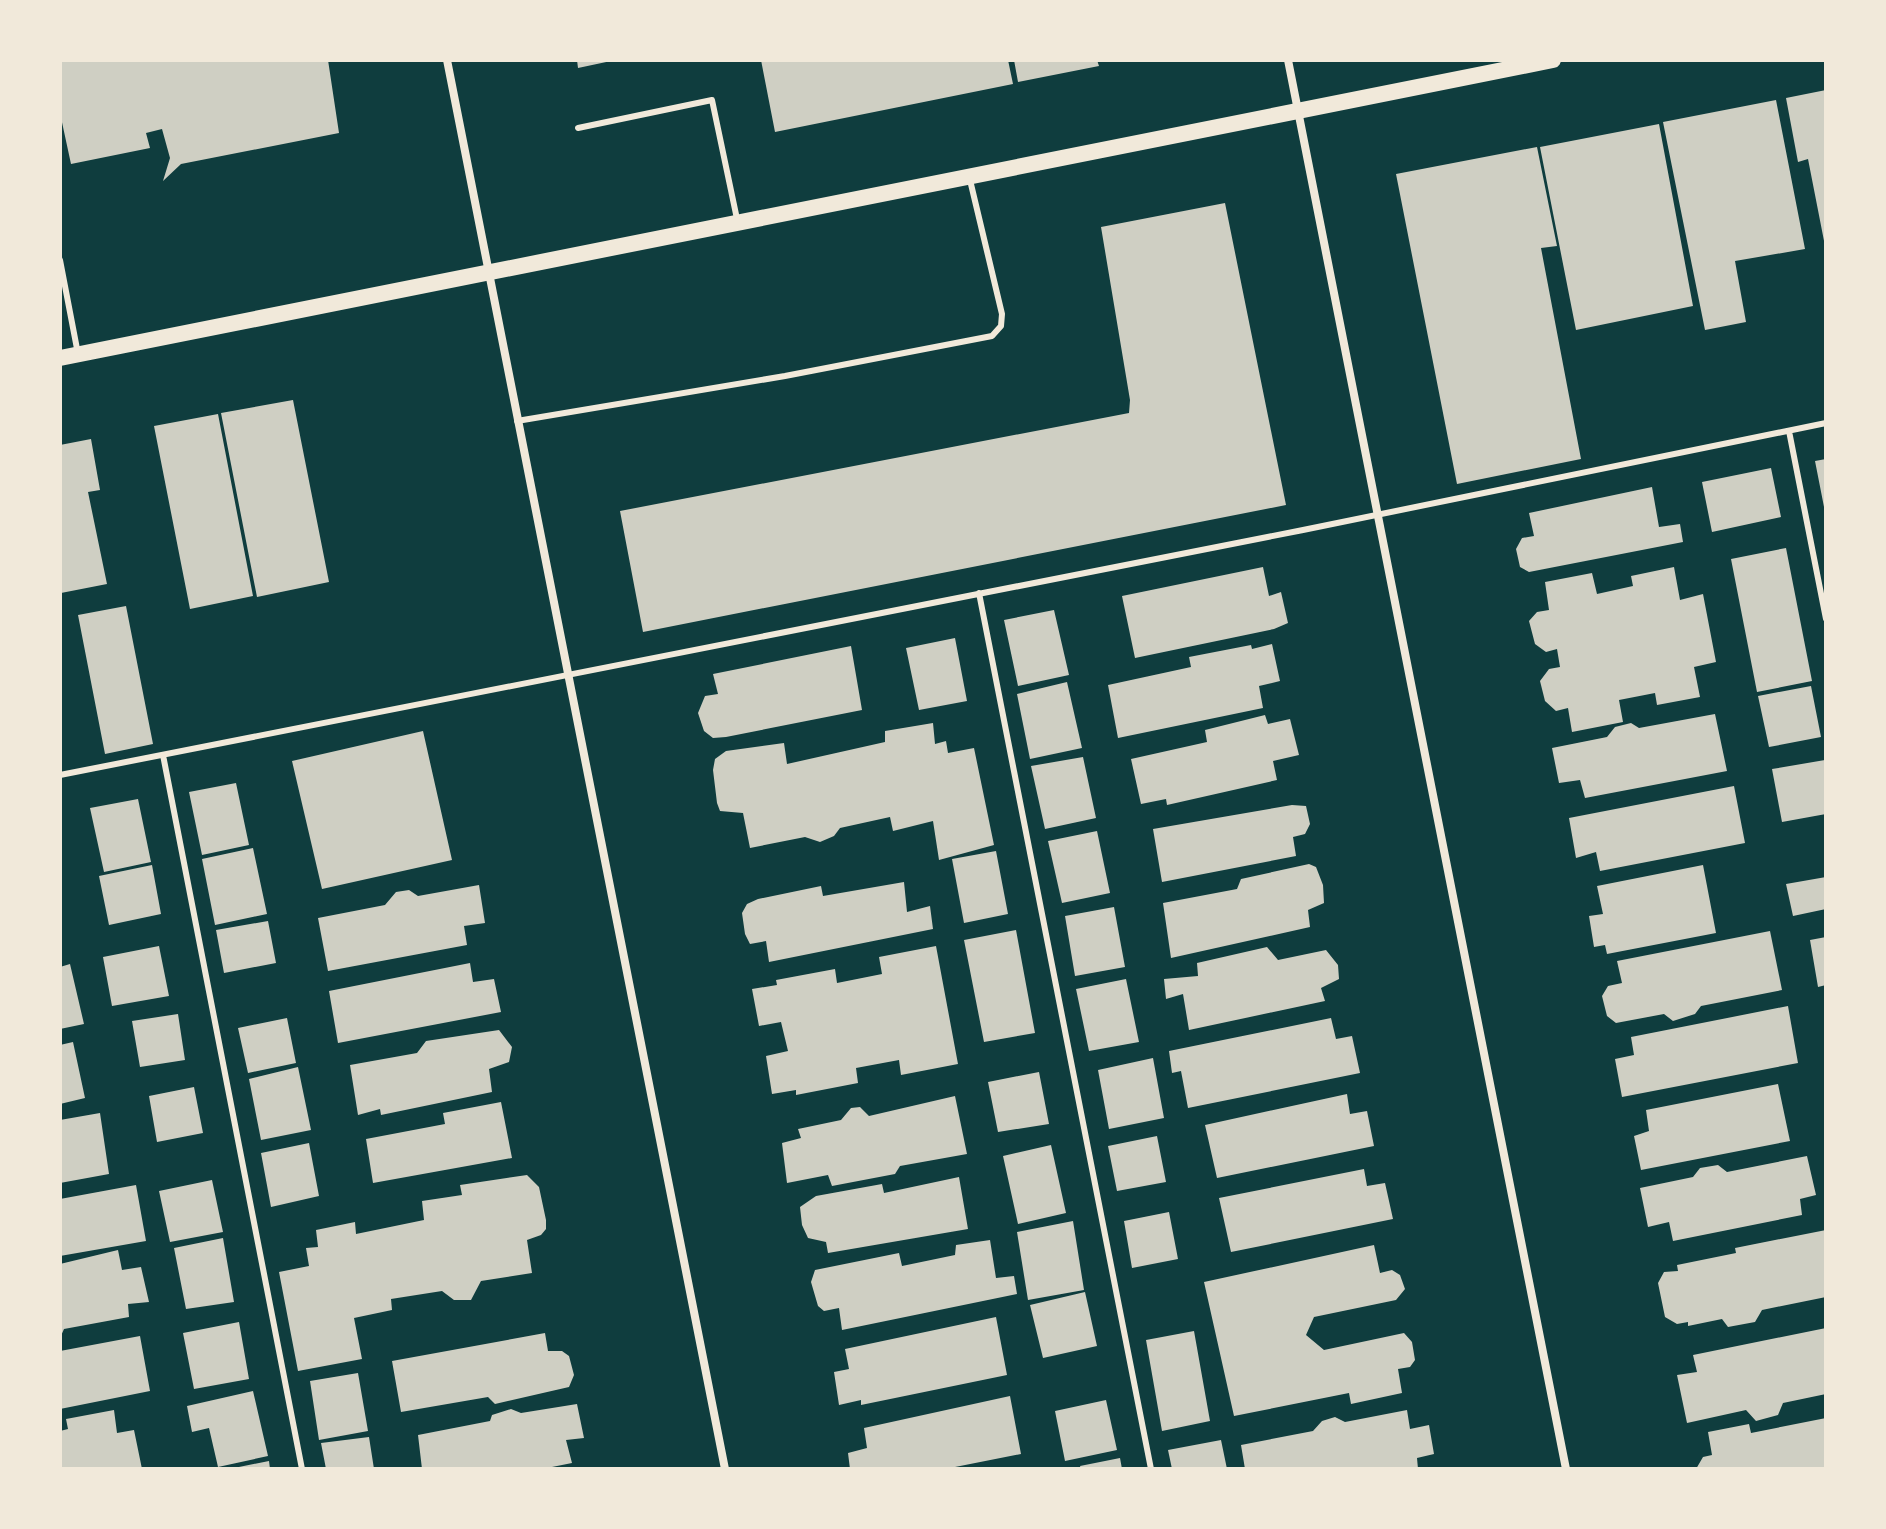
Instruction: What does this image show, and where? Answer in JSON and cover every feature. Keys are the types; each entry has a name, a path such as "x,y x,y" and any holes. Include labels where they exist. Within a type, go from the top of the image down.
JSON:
{"main road":[{"path":"60,358 1553,60"}],"street":[{"path":"447,60 725,1469"},
{"path":"1288,60 1566,1469"}],"lane":[{"path":"578,128 712,100 737,223"},
{"path":"517,421 800,374 992,336 1001,326 1002,314 969,177"},
{"path":"60,260 78,354"},
{"path":"60,775 1378,515 1826,423"},
{"path":"1789,431 1826,619"},
{"path":"979,593 1151,1469"},
{"path":"163,755 302,1469"}],"building":[{"path":"60,60 328,60 339,133 181,164 163,181 170,158 162,129 146,133 150,148 71,164 60,113"},
{"path":"577,60 611,60 611,61 578,68"},
{"path":"761,60 1008,60 1013,84 775,132"},
{"path":"1014,60 1097,60 1099,66 1018,82"},
{"path":"1826,90 1825,246 1808,159 1798,162 1786,98"},
{"path":"1776,100 1805,249 1735,261 1746,322 1705,330 1663,122"},
{"path":"1659,124 1693,306 1576,330 1540,147"},
{"path":"1537,147 1557,246 1541,248 1581,459 1457,484 1396,174"},
{"path":"1225,203 1286,505 643,632 620,511 1129,413 1130,400 1101,227"},
{"path":"293,400 329,582 257,597 221,413"},
{"path":"218,414 253,596 190,609 154,426"},
{"path":"91,439 100,490 88,492 107,584 61,593 60,445"},
{"path":"1826,459 1826,512 1825,512 1815,461"},
{"path":"1771,468 1781,517 1712,532 1702,482"},
{"path":"1652,487 1659,527 1680,524 1683,542 1529,572 1520,567 1516,549 1522,538 1534,536 1529,513"},
{"path":"1786,548 1812,681 1757,692 1731,559"},
{"path":"1263,567 1269,596 1281,592 1288,623 1274,629 1135,658 1122,596"},
{"path":"1674,567 1680,600 1703,594 1716,662 1694,667 1700,697 1657,705 1655,693 1619,700 1623,722 1572,732 1568,708 1556,711 1545,701 1540,681 1549,669 1560,667 1557,649 1546,652 1535,644 1529,621 1537,612 1549,610 1545,582 1592,573 1597,594 1633,586 1631,576"},
{"path":"126,606 153,744 105,754 78,615"},
{"path":"1054,610 1069,675 1018,686 1004,620"},
{"path":"955,638 967,701 919,710 906,648"},
{"path":"1272,644 1280,681 1259,686 1263,708 1118,738 1108,685 1191,667 1189,657"},
{"path":"851,646 862,710 726,737 713,738 704,731 698,713 705,696 718,694 713,674"},
{"path":"1067,682 1082,748 1030,759 1017,694"},
{"path":"1811,686 1821,737 1769,747 1758,696"},
{"path":"1715,714 1727,771 1585,798 1580,780 1559,783 1552,748 1607,737 1615,727 1631,723 1639,728"},
{"path":"1265,715 1268,724 1290,719 1299,755 1273,761 1277,780 1167,805 1166,799 1141,804 1131,759 1207,742 1205,730"},
{"path":"933,723 935,744 946,741 948,753 974,748 994,845 939,860 933,821 893,831 890,817 840,828 834,836 820,842 805,837 750,848 743,813 720,811 713,770 715,759 726,751 784,743 787,764 885,742 885,731"},
{"path":"423,731 452,860 322,889 292,761"},
{"path":"1083,757 1096,818 1045,829 1031,766"},
{"path":"1825,760 1826,814 1782,822 1772,769"},
{"path":"236,783 249,845 202,855 189,792"},
{"path":"1734,786 1745,843 1600,871 1596,852 1576,858 1569,818"},
{"path":"138,799 151,862 104,872 90,808"},
{"path":"1292,805 1306,806 1310,824 1305,834 1293,837 1296,856 1162,882 1153,829"},
{"path":"1097,831 1110,893 1062,903 1048,841"},
{"path":"253,848 267,914 215,925 202,859"},
{"path":"996,851 1008,914 964,923 952,859"},
{"path":"1309,864 1316,867 1323,885 1324,903 1308,910 1310,927 1171,958 1163,903 1237,889 1241,879"},
{"path":"152,865 161,914 109,925 99,876"},
{"path":"1703,865 1716,933 1607,954 1605,945 1594,947 1589,916 1603,914 1597,886"},
{"path":"1826,877 1826,909 1793,916 1786,884"},
{"path":"904,882 907,912 930,906 933,929 769,962 766,941 750,944 745,934 742,913 747,904 758,899 821,886 823,896"},
{"path":"479,885 485,923 464,926 467,945 328,971 318,918 385,905 396,892 409,890 418,896"},
{"path":"1114,907 1125,967 1075,976 1065,916"},
{"path":"268,921 276,963 224,973 216,930"},
{"path":"1016,930 1035,1033 984,1042 964,940"},
{"path":"1770,931 1782,990 1701,1006 1695,1014 1673,1021 1664,1014 1616,1023 1607,1016 1602,996 1608,986 1622,983 1617,961"},
{"path":"1826,937 1826,985 1818,987 1810,940"},
{"path":"159,946 169,996 112,1006 103,957"},
{"path":"936,946 958,1064 901,1075 899,1060 856,1068 858,1083 796,1095 796,1090 772,1094 766,1056 788,1051 781,1022 759,1026 752,989 777,985 776,980 835,969 837,983 882,974 879,957"},
{"path":"1267,947 1278,960 1326,950 1338,965 1339,979 1321,988 1325,1001 1189,1030 1183,994 1166,999 1164,979 1198,976 1197,963"},
{"path":"470,963 473,982 494,979 501,1012 338,1043 329,991"},
{"path":"70,964 84,1024 60,1029 60,967"},
{"path":"1126,979 1139,1042 1089,1051 1076,989"},
{"path":"1788,1006 1798,1063 1622,1097 1615,1059 1634,1055 1631,1037"},
{"path":"178,1014 185,1060 140,1067 132,1021"},
{"path":"287,1018 296,1063 248,1073 238,1028"},
{"path":"1331,1018 1336,1039 1352,1036 1360,1073 1188,1108 1181,1071 1172,1073 1169,1051"},
{"path":"499,1030 512,1047 509,1062 489,1069 492,1092 381,1115 380,1109 358,1115 350,1065 417,1053 426,1041"},
{"path":"73,1042 85,1098 60,1104 60,1045"},
{"path":"1153,1058 1164,1118 1109,1129 1098,1070"},
{"path":"298,1067 311,1130 261,1140 249,1079"},
{"path":"1039,1072 1049,1124 998,1132 988,1082"},
{"path":"1778,1084 1790,1141 1641,1170 1634,1136 1649,1131 1646,1110"},
{"path":"194,1087 203,1133 157,1142 149,1096"},
{"path":"1347,1094 1350,1114 1367,1111 1374,1146 1217,1178 1205,1125"},
{"path":"955,1096 967,1154 900,1166 895,1174 832,1186 828,1175 787,1183 782,1143 801,1138 798,1129 841,1120 851,1108 860,1107 869,1116"},
{"path":"501,1102 512,1158 373,1183 366,1139 445,1124 443,1113"},
{"path":"100,1113 109,1174 60,1183 60,1120"},
{"path":"1157,1136 1166,1182 1117,1191 1108,1146"},
{"path":"309,1143 319,1196 271,1207 261,1153"},
{"path":"1051,1145 1066,1213 1018,1224 1003,1156"},
{"path":"1807,1156 1816,1195 1800,1199 1802,1215 1673,1241 1669,1222 1648,1227 1640,1188 1693,1177 1700,1168 1718,1165 1727,1172"},
{"path":"1364,1169 1367,1186 1385,1183 1393,1219 1231,1252 1219,1198"},
{"path":"527,1175 539,1187 546,1220 546,1229 541,1235 527,1240 532,1273 481,1281 471,1300 454,1300 442,1291 391,1299 392,1310 354,1318 362,1359 298,1371 279,1272 309,1266 306,1248 318,1247 316,1230 355,1222 356,1234 424,1220 422,1201 462,1195 460,1185"},
{"path":"959,1177 968,1229 828,1253 826,1242 808,1238 802,1225 800,1207 816,1196 882,1184 884,1193"},
{"path":"212,1180 223,1232 170,1242 159,1191"},
{"path":"136,1185 146,1241 60,1256 60,1199"},
{"path":"1169,1212 1178,1259 1132,1268 1124,1221"},
{"path":"1073,1221 1084,1290 1028,1300 1017,1232"},
{"path":"1826,1230 1826,1297 1762,1310 1755,1322 1728,1327 1722,1319 1688,1326 1688,1322 1677,1324 1665,1317 1658,1283 1664,1272 1678,1271 1677,1265 1736,1253 1735,1248"},
{"path":"223,1238 234,1302 186,1309 174,1248"},
{"path":"990,1240 996,1278 1014,1276 1017,1294 842,1330 839,1308 824,1311 818,1306 811,1282 815,1270 899,1253 902,1266 955,1255 956,1245"},
{"path":"1374,1245 1380,1273 1392,1270 1400,1275 1405,1289 1396,1300 1314,1317 1306,1335 1324,1350 1404,1333 1412,1342 1415,1360 1410,1367 1398,1369 1402,1393 1351,1404 1349,1393 1234,1416 1204,1282"},
{"path":"118,1250 122,1270 141,1267 149,1302 128,1304 129,1317 64,1329 60,1338 60,1264"},
{"path":"1085,1292 1097,1346 1043,1358 1030,1305"},
{"path":"996,1317 1007,1375 861,1405 861,1400 839,1405 834,1372 849,1369 845,1349"},
{"path":"239,1322 249,1379 194,1389 183,1333"},
{"path":"1826,1328 1826,1394 1783,1403 1778,1415 1756,1421 1746,1410 1687,1423 1677,1375 1697,1372 1693,1355"},
{"path":"1194,1331 1210,1421 1162,1431 1146,1340"},
{"path":"545,1333 548,1351 562,1351 569,1356 574,1375 569,1387 495,1404 488,1397 401,1412 392,1361"},
{"path":"140,1336 150,1391 60,1409 60,1351"},
{"path":"358,1373 368,1431 319,1440 310,1381"},
{"path":"253,1391 268,1456 218,1467 209,1428 192,1432 187,1406"},
{"path":"1010,1396 1021,1454 945,1469 850,1469 848,1453 867,1448 864,1428"},
{"path":"1106,1400 1117,1450 1065,1461 1055,1411"},
{"path":"577,1404 584,1438 566,1440 572,1463 542,1469 422,1469 418,1435 490,1421 492,1415 511,1409 521,1413"},
{"path":"114,1410 117,1433 134,1430 142,1469 60,1469 60,1431 68,1429 66,1419"},
{"path":"1407,1410 1410,1429 1429,1425 1434,1454 1417,1458 1418,1469 1245,1469 1241,1445 1313,1431 1322,1421 1335,1417 1345,1422"},
{"path":"1826,1418 1826,1469 1696,1469 1703,1457 1712,1455 1708,1432 1749,1424 1751,1433"},
{"path":"369,1437 374,1469 326,1469 321,1443"},
{"path":"1221,1440 1227,1469 1172,1469 1168,1450"},
{"path":"1120,1458 1122,1469 1081,1469 1080,1466"},
{"path":"269,1461 270,1469 234,1469 234,1468"}]}
